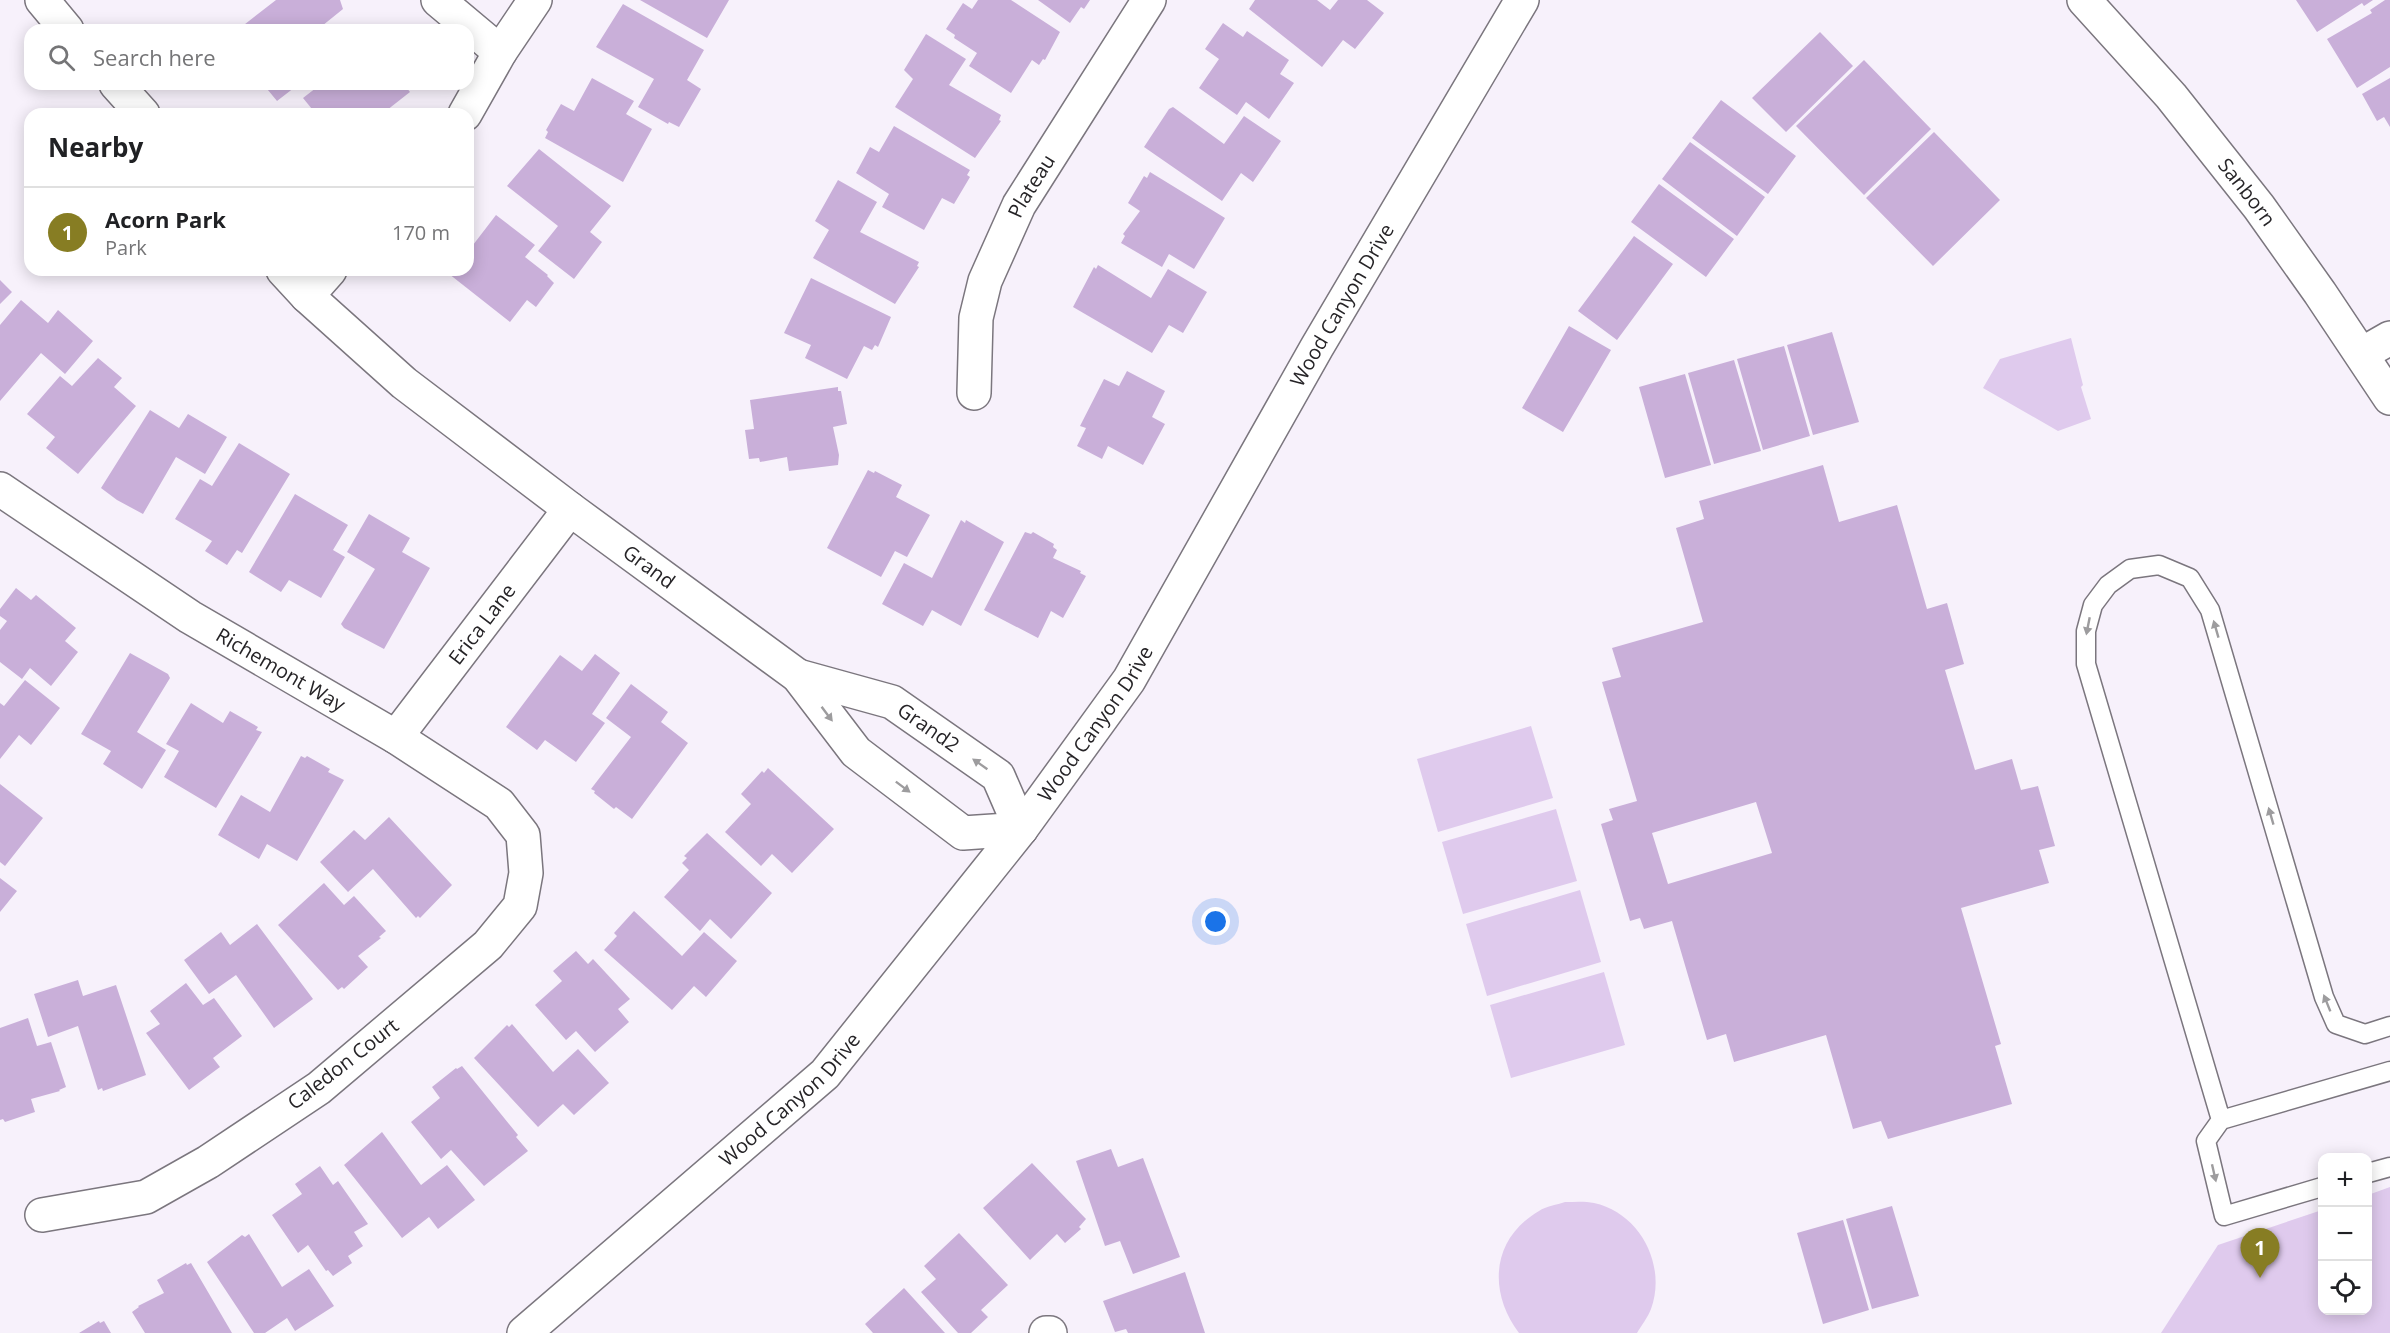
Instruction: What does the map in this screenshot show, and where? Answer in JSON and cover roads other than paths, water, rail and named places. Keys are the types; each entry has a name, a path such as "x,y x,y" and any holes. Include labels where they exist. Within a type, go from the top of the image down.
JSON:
{"street":[{"path":"42,0 62,24"},
{"path":"438,0 467,24"},
{"path":"468,108 500,52 535,0"},
{"name":"Plateau","path":"974,393 976,318 985,281 1014,216 1149,0"},
{"name":"Wood Canyon Drive","path":"524,1333 825,1074 1021,829 1129,680 1317,347 1522,0"},
{"name":"Sanborn","path":"2084,0 2171,96 2252,198 2362,354 2390,398"},
{"path":"474,30 500,52"},
{"path":"121,90 138,108"},
{"name":"Grand","path":"289,276 307,296 404,383 570,510 798,676 856,752 963,833 1021,829"},
{"path":"307,296 325,276"},
{"path":"2362,354 2390,338"},
{"name":"Richemont Way","path":"1,491 190,617 396,737 499,804 523,835 526,873"},
{"name":"Erica Lane","path":"396,737 570,510"},
{"name":"Grand2","path":"798,676 892,702 998,776 1021,829"},
{"name":"Caledon Court","path":"42,1215 146,1197 208,1162 319,1089 488,945 520,906 526,873"}],"lane":[{"path":"2221,1120 2086,664 2086,631 2093,605 2108,585 2130,569 2159,565 2190,578 2210,610 2324,997 2336,1024 2365,1034 2390,1026"},
{"path":"2318,1188 2224,1215 2206,1140 2221,1120 2390,1071"},
{"path":"2372,1172 2390,1167"}],"place":[{"name":"Acorn Park","path":"2260,1278"}]}
